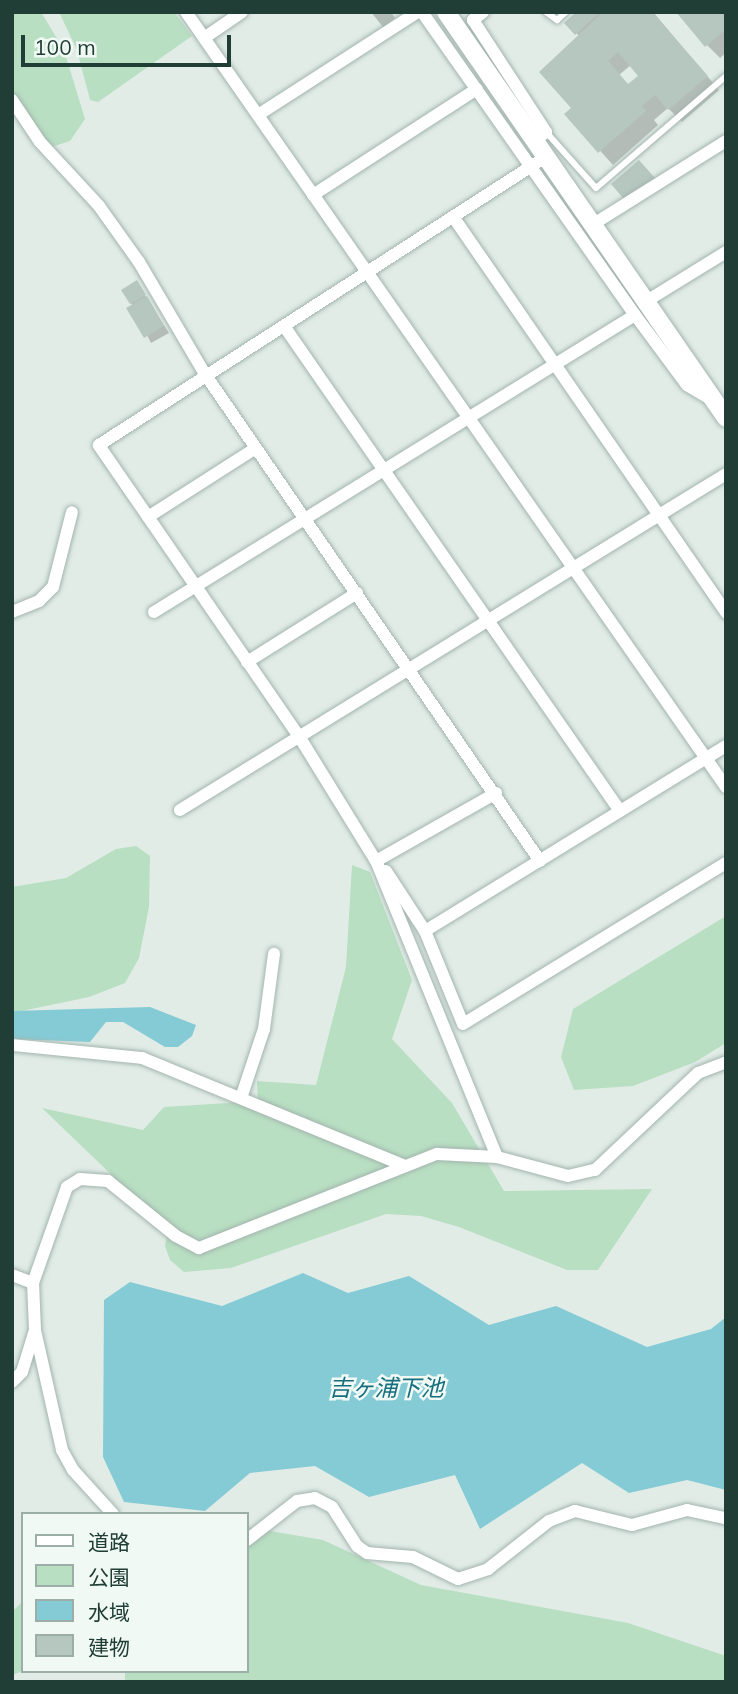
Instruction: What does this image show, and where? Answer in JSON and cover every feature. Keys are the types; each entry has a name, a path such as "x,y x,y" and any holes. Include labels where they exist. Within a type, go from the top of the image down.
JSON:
{"street":[{"path":"187,12 726,787"},
{"path":"204,37 242,12"},
{"path":"258,116 420,12 477,89 592,225 640,309"},
{"path":"446,12 540,137"},
{"path":"483,12 473,20 540,137 538,163 640,309 726,418"},
{"path":"313,195 477,89"},
{"path":"12,100 40,142 99,206 139,262 205,374 496,793 540,861"},
{"path":"592,225 726,141"},
{"path":"497,1157 379,867 300,738 99,445 205,374 538,163"},
{"path":"454,218 726,613"},
{"path":"154,612 723,258"},
{"path":"284,326 620,811"},
{"path":"148,517 256,448"},
{"path":"180,810 726,474"},
{"path":"12,612 39,601 53,587 72,512"},
{"path":"247,662 357,593"},
{"path":"425,931 726,747"},
{"path":"379,867 496,793"},
{"path":"379,867 388,871 425,931 463,1024 726,863"},
{"path":"241,1098 264,1029 274,954"},
{"path":"12,1045 142,1058 403,1165"},
{"path":"111,1512 62,1450 36,1330 33,1283 67,1187 80,1180 107,1181 176,1236 199,1248 403,1165 438,1154 497,1157 568,1176 595,1170 698,1073 726,1062"},
{"path":"12,1275 33,1283"},
{"path":"12,1382 22,1372 36,1330"},
{"path":"248,1539 297,1501 316,1498 332,1507 357,1546 367,1553 413,1557 458,1578 488,1569 549,1521 575,1511 632,1525 687,1510 726,1518"}],"lane":[{"path":"546,12 557,20 566,12"},
{"path":"540,137 596,188 726,76"}],"green space":[{"path":"12,12 41,12 64,50 85,119 70,141 48,148 12,91"},
{"path":"59,12 174,12 192,36 98,102 90,100 77,50"},
{"path":"136,846 150,856 149,907 139,958 125,983 89,997 12,1013 12,887 66,878 116,849"},
{"path":"352,865 370,872 412,980 392,1039 452,1103 504,1191 652,1189 598,1270 567,1270 459,1227 421,1216 386,1214 231,1268 184,1272 170,1260 165,1246 168,1229 42,1108 143,1130 164,1107 258,1101 257,1081 316,1085 346,967"},
{"path":"726,916 726,1043 695,1062 633,1086 574,1090 561,1057 573,1009"},
{"path":"248,1527 323,1540 421,1585 628,1623 726,1656 726,1682 125,1682 125,1673 248,1673"},
{"path":"21,1603 21,1672 12,1675 12,1612"}],"water":[{"path":"150,1007 196,1025 192,1036 178,1047 165,1047 123,1022 106,1022 90,1042 12,1039 12,1011"},
{"name":"吉ヶ浦下池","path":"303,1273 348,1293 409,1276 489,1325 556,1306 647,1347 711,1329 726,1317 726,1490 687,1480 629,1493 582,1463 480,1529 455,1475 369,1497 315,1466 250,1473 205,1511 124,1502 103,1457 104,1300 130,1282 222,1306"}],"building":[{"path":"576,12 600,12 575,35 564,23"},
{"path":"603,12 652,12 708,76 668,110 655,95 642,106 646,111 598,153 564,114 571,108 539,72","holes":["618,52 638,76 628,84 608,61"]},
{"path":"676,12 726,12 726,29 705,47"},
{"path":"639,160 655,178 623,198 611,184"},
{"path":"137,280 146,295 130,304 121,290"},
{"path":"147,296 164,326 144,338 126,308"}]}
